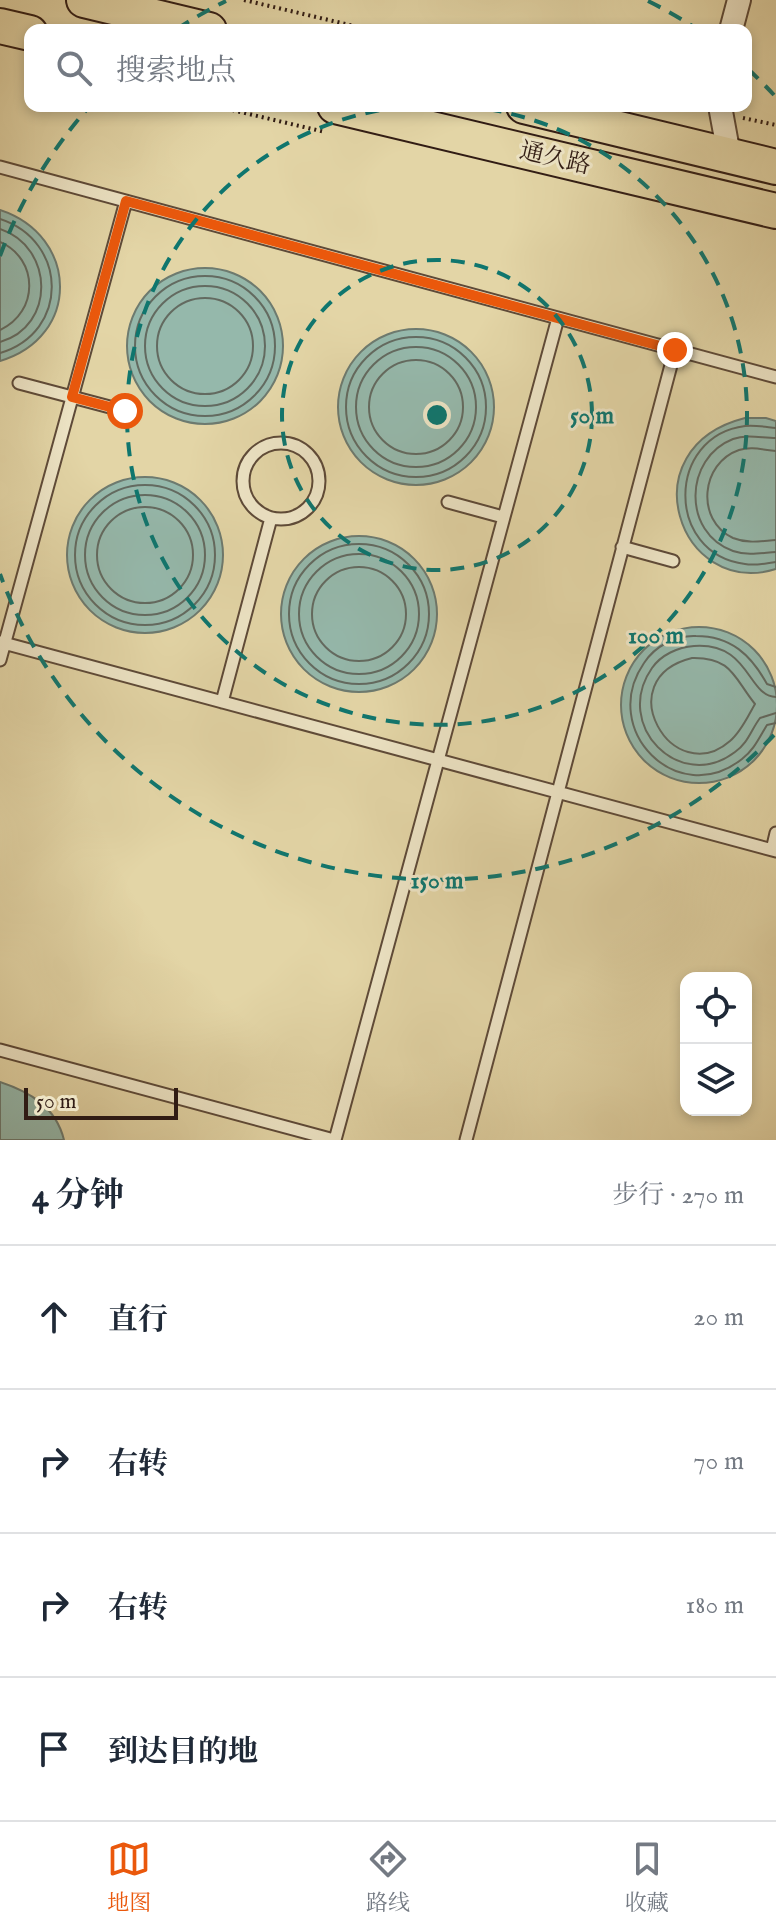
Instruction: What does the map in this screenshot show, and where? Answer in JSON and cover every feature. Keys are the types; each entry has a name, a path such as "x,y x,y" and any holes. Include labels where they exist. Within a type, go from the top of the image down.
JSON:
{"main road":[{"path":"84,0 184,24"},
{"path":"0,26 24,32"},
{"name":"通久路","path":"360,112 776,211"},
{"name":"通久路","path":"549,112 776,167"}],"street":[{"path":"733,24 739,0"},
{"path":"721,112 729,155"}],"lane":[{"path":"0,167 776,377"},
{"path":"0,660 2,642 126,201"},
{"path":"0,1050 334,1140 558,318"},
{"path":"466,1140 675,350"},
{"path":"19,383 125,411"},
{"path":"286,443 299,447 312,457 319,470 320,485 314,503 303,514 288,520 271,518 257,511 245,496 242,479 247,463 256,452 269,444 286,443"},
{"path":"448,502 503,517"},
{"path":"222,702 271,518"},
{"path":"622,547 673,561"},
{"path":"2,642 774,850 776,833"}],"path":[{"path":"244,0 346,24"}],"water":[{"path":"0,210 26,223 45,241 56,263 60,286 56,310 45,331 26,349 0,361"},
{"path":"205,268 235,274 260,291 277,316 283,346 277,376 260,401 235,418 205,424 175,418 150,401 133,376 127,346 133,316 150,291 175,274"},
{"path":"416,329 446,335 471,352 488,377 494,407 488,437 471,462 446,479 416,485 386,479 361,462 344,437 338,407 344,377 361,352 386,335"},
{"path":"745,418 776,421 776,569 742,572 714,562 692,542 680,516 677,487 686,458 708,434"},
{"path":"145,477 175,483 200,500 217,525 223,555 217,585 200,610 175,627 145,633 115,627 90,610 73,585 67,555 73,525 90,500 115,483"},
{"path":"359,536 389,542 414,559 431,584 437,614 431,644 414,669 389,686 359,692 329,686 304,669 287,644 281,614 287,584 304,559 329,542"},
{"path":"699,627 729,633 754,650 771,675 777,705 771,735 754,760 729,777 699,783 669,777 644,760 627,735 621,705 627,675 644,650 669,633"},
{"path":"0,1082 40,1102 55,1118 64,1140 0,1140"}],"route":[{"path":"125,411 72,397 126,201 675,350"}]}
